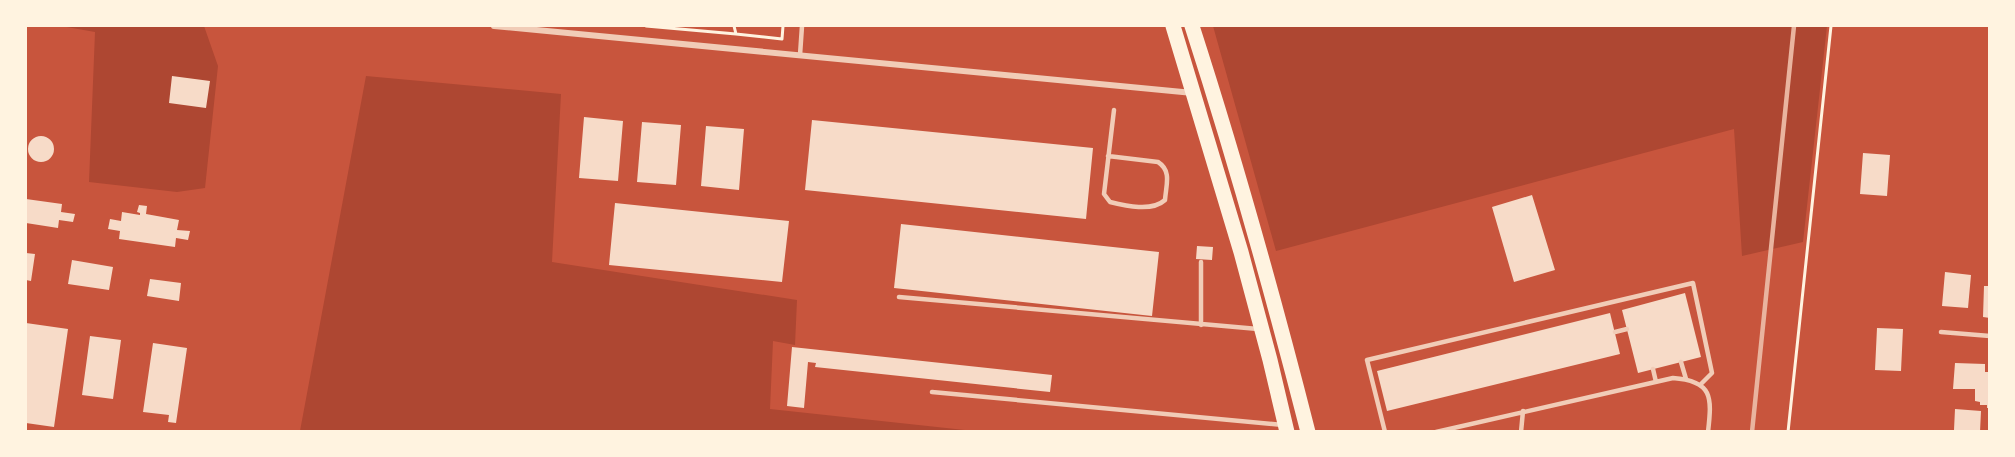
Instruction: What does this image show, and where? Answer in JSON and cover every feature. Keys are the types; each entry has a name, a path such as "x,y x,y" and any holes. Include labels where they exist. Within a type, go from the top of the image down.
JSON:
{"main road":[{"path":"1173,26 1263,330 1286,428"},
{"path":"1192,26 1279,321 1308,432"}],"street":[{"path":"494,26 1194,93"}],"lane":[{"path":"800,55 802,26"},
{"path":"1108,156 1158,162 1164,166 1168,171 1165,200 1155,206 1122,205 1110,202 1104,194 1108,156 1114,110"},
{"path":"1201,262 1201,325"},
{"path":"1385,432 1367,360 1693,283 1712,373 1701,384"},
{"path":"899,297 1263,330"},
{"path":"1615,332 1627,329"},
{"path":"1941,332 1989,336"},
{"path":"1681,362 1686,379"},
{"path":"1653,369 1656,382"},
{"path":"1436,432 1673,378 1701,384 1708,394 1711,410 1708,432"},
{"path":"1376,393 1382,391"},
{"path":"932,392 1286,428"},
{"path":"1521,432 1523,411"}],"path":[{"path":"646,26 782,39 783,26"},
{"path":"734,26 736,34"},
{"path":"1788,432 1831,26"}],"shaded area":[{"path":"61,26 204,26 218,66 205,188 177,192 89,182 95,32"},
{"path":"1213,26 1827,26 1803,242 1742,256 1734,129 1276,251"},
{"path":"366,76 561,94 552,262 797,300 795,345 773,341 770,409 974,431 300,431"}],"building":[{"path":"172,76 210,81 206,108 169,103"},
{"path":"584,117 623,121 618,181 579,178"},
{"path":"812,120 1093,148 1086,219 805,190"},
{"path":"642,122 681,125 676,185 637,182"},
{"path":"706,126 744,129 739,190 701,186"},
{"path":"41,136 50,140 54,149 50,158 41,162 32,158 28,149 32,140"},
{"path":"1863,153 1890,155 1887,196 1860,194"},
{"path":"1532,195 1555,270 1514,282 1492,207"},
{"path":"26,199 62,204 61,212 75,214 73,222 59,220 58,228 26,223"},
{"path":"615,203 789,221 782,282 609,265"},
{"path":"139,205 147,206 146,214 179,220 177,230 190,231 188,240 176,238 175,247 119,239 120,231 108,229 110,219 121,221 122,212 140,215 137,212"},
{"path":"901,224 1159,252 1152,316 894,288"},
{"path":"1197,246 1213,247 1212,260 1196,259"},
{"path":"26,253 35,254 31,281 26,280"},
{"path":"72,260 113,267 109,290 68,284"},
{"path":"1945,272 1971,275 1968,308 1942,306"},
{"path":"150,279 181,283 179,301 147,296"},
{"path":"1984,286 1990,286 1990,318 1983,317"},
{"path":"1685,293 1701,357 1638,373 1622,310"},
{"path":"1610,313 1620,354 1387,411 1377,371"},
{"path":"26,323 68,329 54,427 26,423"},
{"path":"1877,328 1903,329 1901,371 1875,370"},
{"path":"90,336 121,340 113,399 82,395"},
{"path":"153,343 187,348 176,423 168,422 169,415 143,412"},
{"path":"792,347 1052,375 1050,392 815,367 816,363 808,362 804,408 787,406"},
{"path":"1955,363 1985,364 1985,372 1990,372 1990,408 1975,401 1975,389 1953,389"},
{"path":"1955,409 1981,411 1980,432 1954,430"}],"railway":[{"path":"1752,432 1794,26"}]}
